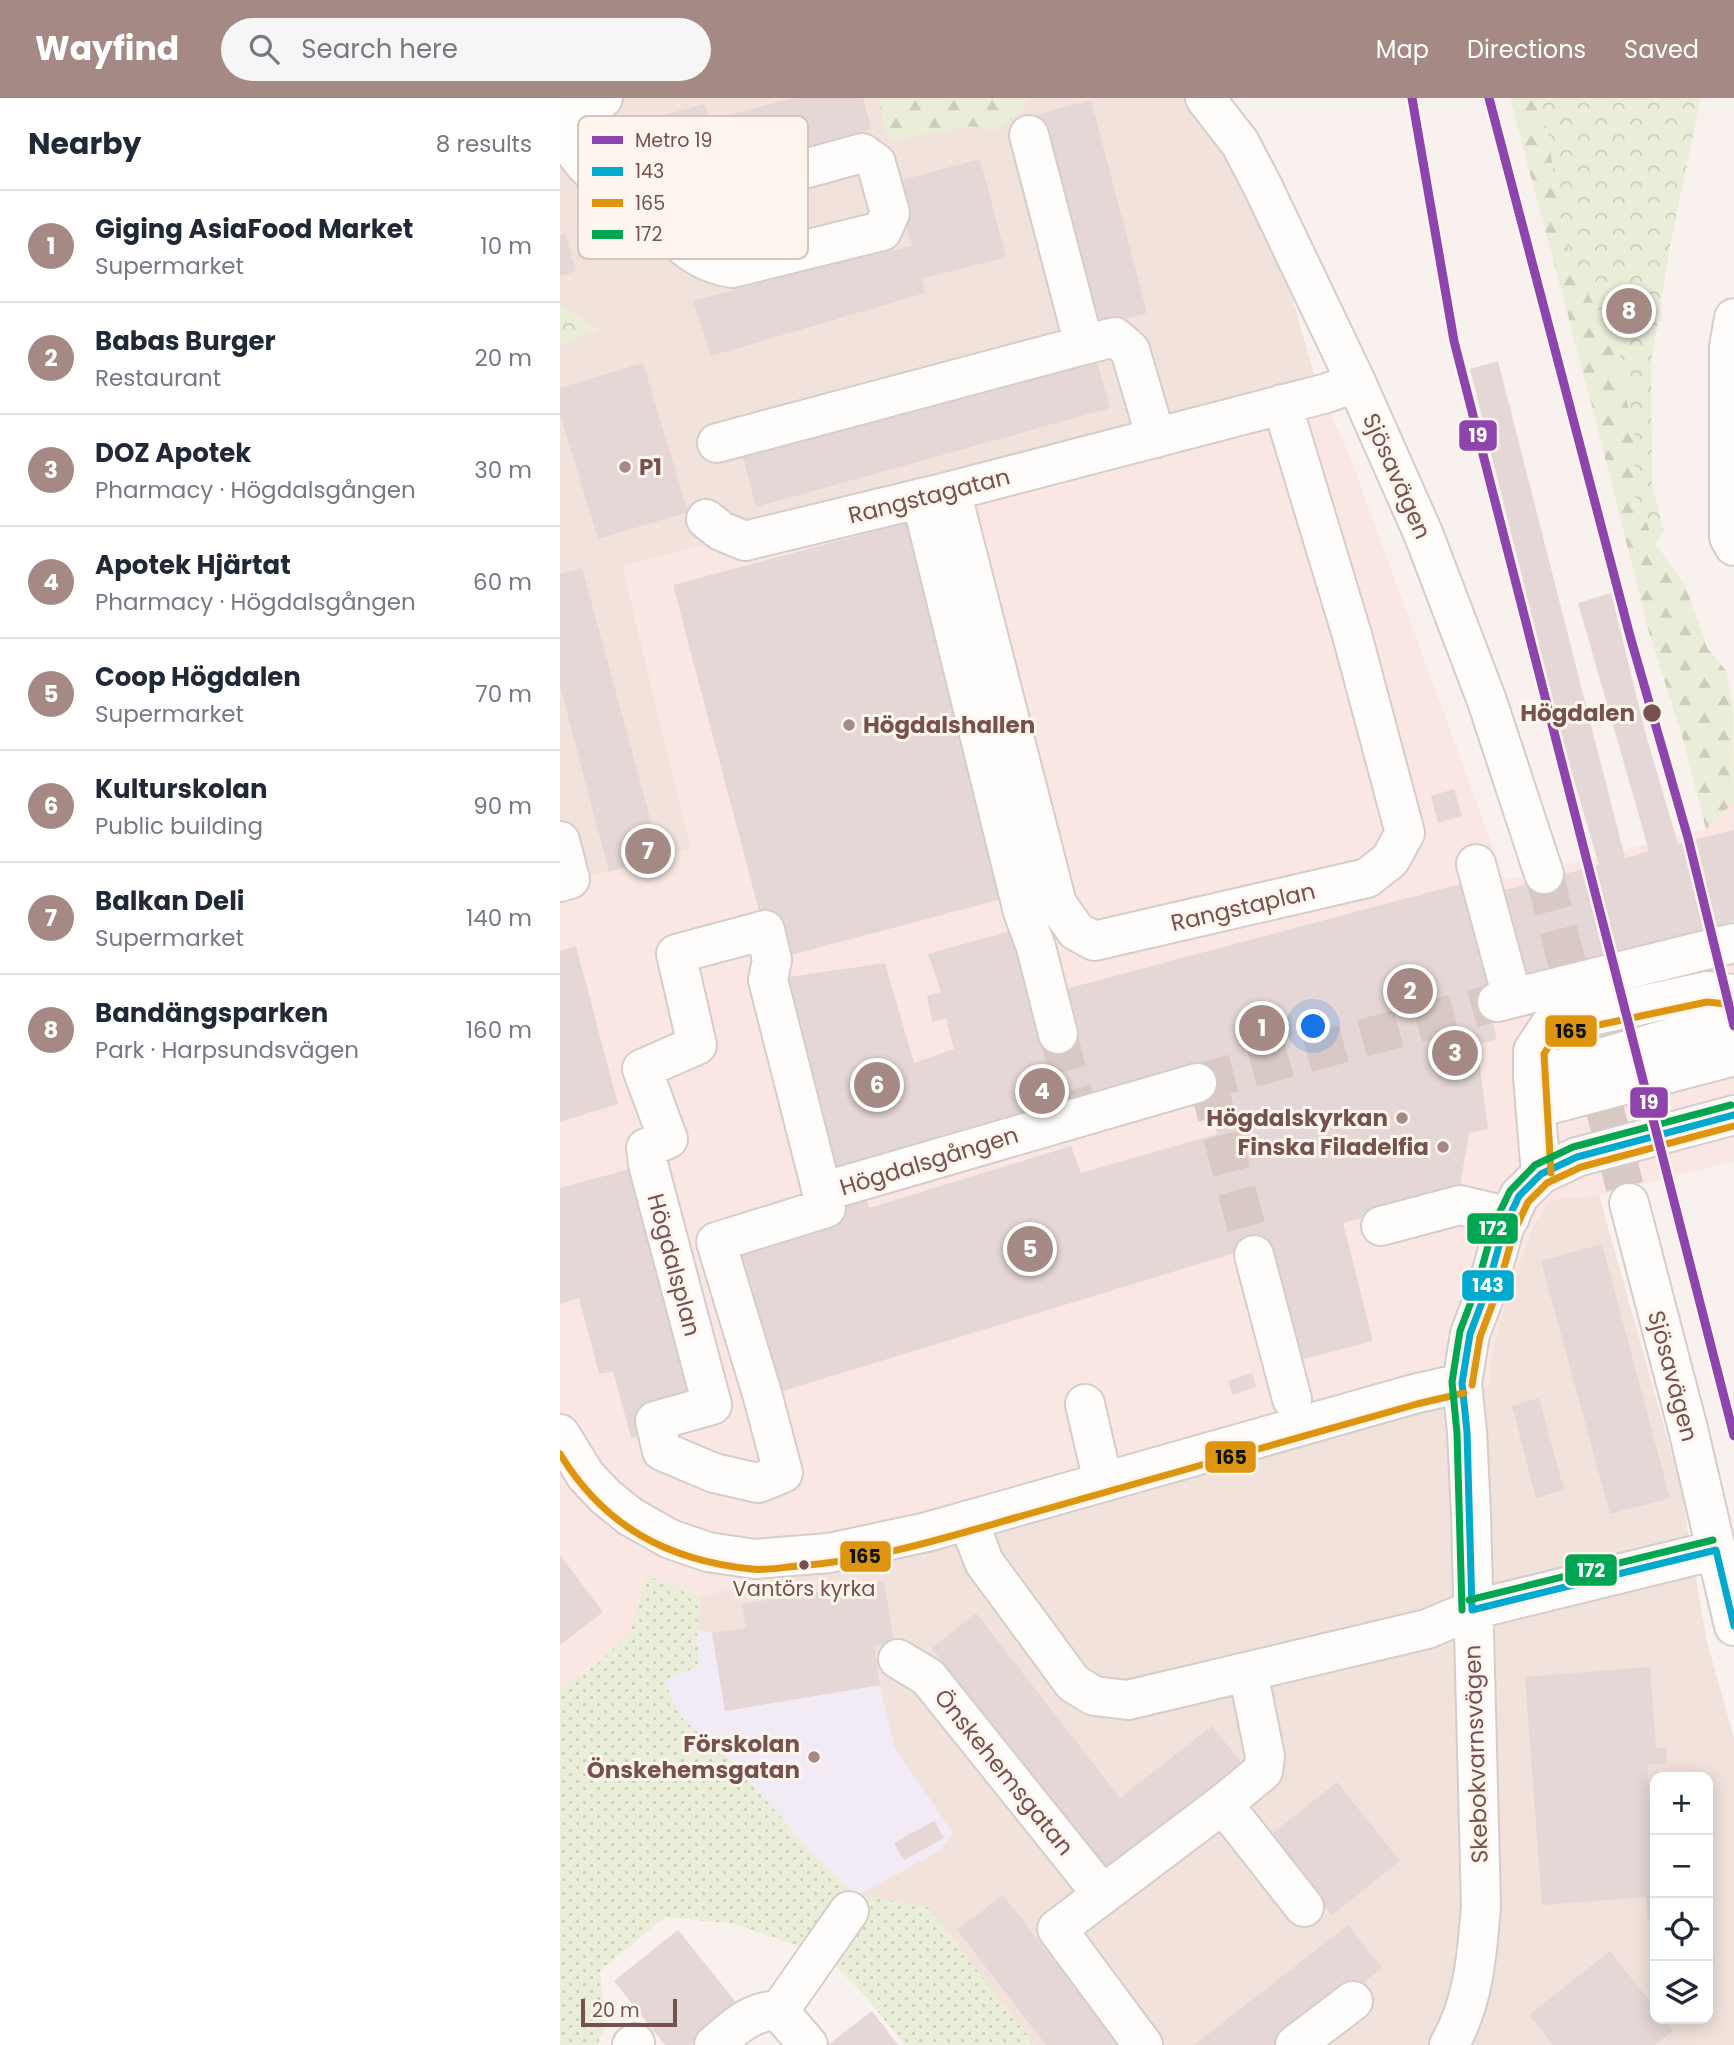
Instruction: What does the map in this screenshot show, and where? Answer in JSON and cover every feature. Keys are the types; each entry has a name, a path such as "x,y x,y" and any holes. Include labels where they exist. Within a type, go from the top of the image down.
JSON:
{"street":[{"path":"578,156 562,120 603,98"},
{"name":"Sjösavägen","path":"1205,98 1240,143 1251,164 1356,382 1423,533 1488,701 1544,874"},
{"path":"1030,135 1084,345"},
{"path":"808,168 862,153 876,163 890,213 883,231 808,249"},
{"path":"704,259 713,265 732,268 769,259"},
{"path":"1734,318 1729,347 1732,462 1729,537 1734,546"},
{"path":"717,443 1115,337 1130,350 1156,438"},
{"name":"Rangstagatan","path":"706,519 721,531 745,541 1156,438 1327,393 1356,382"},
{"name":"Rangstaplan","path":"1076,931 1094,941 1367,878 1390,860 1405,833 1352,635 1282,404"},
{"path":"936,495 1057,904 1076,931 1036,947"},
{"path":"936,495 1023,912 1036,947 1058,1034"},
{"path":"560,841 570,879 560,882"},
{"path":"1476,864 1504,999 1734,943"},
{"name":"Högdalsplan","path":"765,930 772,960 768,980 822,1192 826,1208 716,1242 783,1473 758,1483 714,1473 662,1451 654,1421 712,1405 646,1148 668,1139 642,1069 697,1045 676,954 765,930"},
{"path":"1541,1174 1533,1051 1549,1026 1707,991 1732,994 1734,997"},
{"path":"1534,1093 1734,1020"},
{"path":"1534,1093 1734,1056"},
{"name":"Högdalsgången","path":"822,1192 1197,1083"},
{"name":"Skebokvarnsvägen","path":"1449,2045 1461,2024 1470,1993 1477,1962 1481,1906 1468,1432 1462,1382 1470,1334 1519,1196 1541,1174 1577,1157 1734,1115"},
{"name":"Sjösavägen","path":"1629,1203 1688,1429 1734,1626"},
{"path":"1381,1226 1460,1205 1510,1217"},
{"path":"1254,1255 1292,1399"},
{"path":"566,1452 606,1497 631,1517 670,1539 708,1552 755,1559 829,1553 927,1532 1103,1482 1355,1424 1462,1382"},
{"path":"1085,1404 1103,1482"},
{"path":"968,1520 984,1562 1073,1683 1094,1696 1128,1700 1427,1629 1472,1610 1716,1550"},
{"name":"Önskehemsgatan","path":"898,1659 928,1677 1102,1894"},
{"path":"1143,2045 1057,1929 1263,1771 1265,1756 1248,1672"},
{"path":"1223,1804 1304,1907"},
{"path":"779,2011 849,1911"},
{"path":"1296,2045 1353,2001"},
{"path":"714,2045 765,2010 779,2011 808,2045"}],"shaded area":[{"path":"560,98 1189,98 1232,156 1282,263 1317,384 623,566 691,849 609,872 560,882 560,344 598,330 560,305"},
{"path":"1317,384 1348,452 1505,880 1706,829 1734,802 1734,1161 1599,1195 1550,1200 1531,1230 1503,1310 1490,1361 1490,1386 1108,1496 920,1554 745,1585 700,1597 646,1575 630,1633 600,1661 560,1689 560,882 609,872 691,849 622,566"},
{"path":"1599,1195 1680,1484 1707,1642 1734,1738 1734,2045 1035,2045 928,1907 858,1895 738,1768 697,1629 700,1597 745,1585 920,1554 1108,1496 1490,1361 1503,1310 1531,1230 1550,1200"},
{"name":"Förskolan Önskehemsgatan","path":"697,1629 712,1633 725,1710 880,1685 894,1746 953,1833 943,1849 858,1895 819,1861 738,1768 681,1717 664,1681 698,1666"}],"green space":[{"path":"878,98 1027,98 1023,110 996,131 972,126 889,141"},
{"path":"1510,98 1539,98 1550,142 1555,190 1566,244 1581,285 1618,338 1623,383 1634,434 1635,496 1656,544 1685,585 1708,649 1726,671 1733,706 1734,802 1706,829 1682,736 1649,632"},
{"path":"1539,98 1701,98 1671,240 1651,363 1652,485 1664,531 1656,544 1635,496 1634,434 1623,383 1618,338 1581,285 1566,244 1555,190 1550,142"},
{"path":"560,305 598,330 560,344"},
{"path":"646,1575 700,1597 697,1629 699,1666 664,1681 681,1717 738,1768 819,1861 858,1895 928,1907 1035,2045 905,2045 866,1997 825,1955 735,1924 665,1917 600,1971 605,2028 597,2045 560,2045 560,1690 600,1661 630,1633"}],"building":[{"path":"794,98 863,98 871,129 808,145 808,116 724,116"},
{"path":"1091,100 1147,313 1092,327 1036,115"},
{"path":"705,104 708,116 659,116"},
{"path":"980,159 1006,257 921,279 925,293 711,356 693,301 912,246 895,182"},
{"path":"565,233 576,271 560,276 560,235"},
{"path":"1095,355 1110,408 756,507 742,454"},
{"path":"1498,361 1625,858 1649,851 1578,603 1611,593 1646,735 1678,844 1734,830 1734,921 1522,977 1500,891 1599,865 1567,756 1470,369"},
{"name":"P1","path":"643,363 688,512 598,539 560,414 560,388"},
{"name":"Högdalshallen","path":"917,520 1013,896 772,960 673,585"},
{"path":"582,568 661,858 609,872 560,686 560,574"},
{"path":"1454,789 1462,816 1438,823 1431,796"},
{"path":"1468,882 1495,983 1483,987 1497,1039 1477,1045 1488,1129 1469,1133 1459,1192 1343,1223 1373,1341 1292,1362 1238,1252 763,1397 716,1242 865,1196 869,1208 1071,1146 1081,1173 1217,1134 1198,1065 819,1177 768,980 885,963 914,1063 954,1049 946,1018 932,1022 927,996 941,992 928,954 1020,928 1039,996"},
{"path":"576,946 618,1104 560,1122 560,951"},
{"path":"648,1164 712,1405 658,1432 631,1438 613,1371 599,1374 579,1298 560,1304 560,1188"},
{"path":"1602,1244 1670,1498 1610,1514 1541,1261"},
{"path":"1252,1373 1256,1387 1233,1395 1228,1381"},
{"path":"1539,1398 1564,1490 1536,1498 1512,1406"},
{"path":"560,1555 603,1612 560,1645"},
{"path":"884,1581 894,1643 874,1646 880,1685 725,1711 712,1633 746,1628 742,1604"},
{"path":"976,1613 1120,1798 1212,1726 1243,1765 1104,1873 932,1648"},
{"path":"1650,1667 1656,1748 1666,1747 1667,1763 1647,1765 1650,1804 1650,1920 1646,1897 1542,1905 1525,1677"},
{"path":"1337,1782 1400,1861 1332,1915 1269,1836"},
{"path":"934,1821 944,1838 904,1860 894,1843"},
{"path":"1003,1895 1120,2045 1046,2045 957,1930"},
{"path":"1348,1925 1382,1968 1282,2045 1194,2045"},
{"path":"678,1930 739,2006 690,2045 665,2045 614,1981"},
{"path":"1610,1951 1650,2002 1650,2024 1667,2024 1673,2031 1655,2045 1553,2045 1529,2015"},
{"path":"872,2011 898,2045 828,2045"}],"tunnel":[{"path":"1544,874 1629,1203"},
{"path":"1197,1083 1497,1002"},
{"path":"1058,1034 1079,1116"},
{"path":"1207,1080 1254,1255"}],"metro line":[{"name":"19","path":"1412,98 1454,341 1734,1436"},
{"name":"19","path":"1489,98 1630,636 1688,838 1734,1026"}],"transit line":[{"name":"165","path":"1551,1173 1544,1054 1556,1034 1707,1002 1726,1004"},
{"name":"172","path":"1462,1610 1457,1433 1452,1382 1460,1331 1477,1286 1494,1224 1510,1191 1535,1165 1573,1147 1731,1105"},
{"name":"143","path":"1472,1610 1467,1432 1462,1383 1470,1334 1487,1289 1504,1228 1519,1196 1541,1174 1577,1157 1734,1115"},
{"name":"165","path":"1472,1385 1480,1337 1497,1292 1514,1232 1528,1202 1547,1183 1581,1167 1734,1126"},
{"name":"165","path":"560,1454 597,1502 641,1536 692,1558 751,1569 769,1569 827,1563 913,1546 1464,1393"},
{"name":"172","path":"1469,1600 1713,1540"},
{"name":"143","path":"1716,1550 1734,1626"},
{"name":"143","path":"1472,1610 1716,1550"}],"place":[{"name":"Bandängsparken","path":"1629,311"},
{"name":"P1","path":"625,467"},
{"name":"Högdalen","path":"1652,713"},
{"name":"Högdalshallen","path":"849,725"},
{"name":"Balkan Deli","path":"648,851"},
{"name":"Babas Burger","path":"1410,991"},
{"name":"Giging AsiaFood Market","path":"1262,1028"},
{"name":"DOZ Apotek","path":"1455,1053"},
{"name":"Kulturskolan","path":"877,1085"},
{"name":"Apotek Hjärtat","path":"1042,1091"},
{"name":"Högdalskyrkan","path":"1402,1118"},
{"name":"Finska Filadelfia","path":"1443,1147"},
{"name":"Coop Högdalen","path":"1030,1249"},
{"name":"Vantörs kyrka","path":"804,1565"},
{"name":"Förskolan Önskehemsgatan","path":"814,1757"}]}
